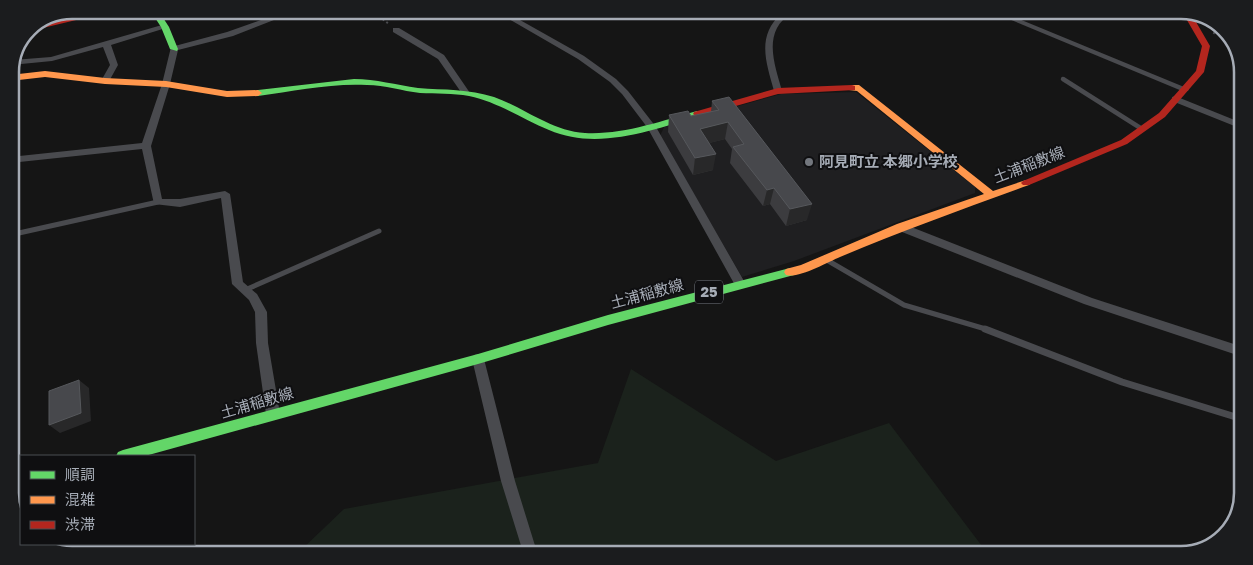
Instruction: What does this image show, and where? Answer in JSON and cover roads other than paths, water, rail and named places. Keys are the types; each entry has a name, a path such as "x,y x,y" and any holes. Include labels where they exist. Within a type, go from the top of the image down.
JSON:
{"street":[{"path":"45,26 75,19"},
{"path":"160,19 174,49 166,84 146,146 158,202 180,203 225,194 238,284 253,297 261,312 262,343 273,414"},
{"path":"174,49 230,34 271,19"},
{"path":"514,19 558,43 607,75 635,103 651,127 740,284"},
{"path":"778,91 767,45 770,30 780,19"},
{"path":"1013,19 1185,89"},
{"name":"土浦稲敷線","path":"127,455 608,320 804,268 901,227 1041,178 1124,142 1162,115 1174,99 1200,72 1206,46 1191,20"},
{"path":"20,62 52,59 165,27"},
{"path":"396,30 442,57 466,93"},
{"path":"105,82 114,65 106,43"},
{"path":"19,77 45,74 105,82 166,84 227,94 260,93 336,83 369,82 417,90 466,93 502,102 554,129 570,135 598,136 651,127 778,91 859,88 992,195"},
{"path":"1174,99 1234,123"},
{"path":"19,159 146,146"},
{"path":"901,227 1088,301 1234,349"},
{"path":"478,358 508,481 528,546"}],"lane":[{"path":"1063,79 1142,129"},
{"path":"19,233 158,202"},
{"path":"245,290 379,231"},
{"path":"825,259 904,305 999,333 1122,382 1234,416"}],"place":[{"name":"阿見町立 本郷小学校","path":"809,162"}]}
